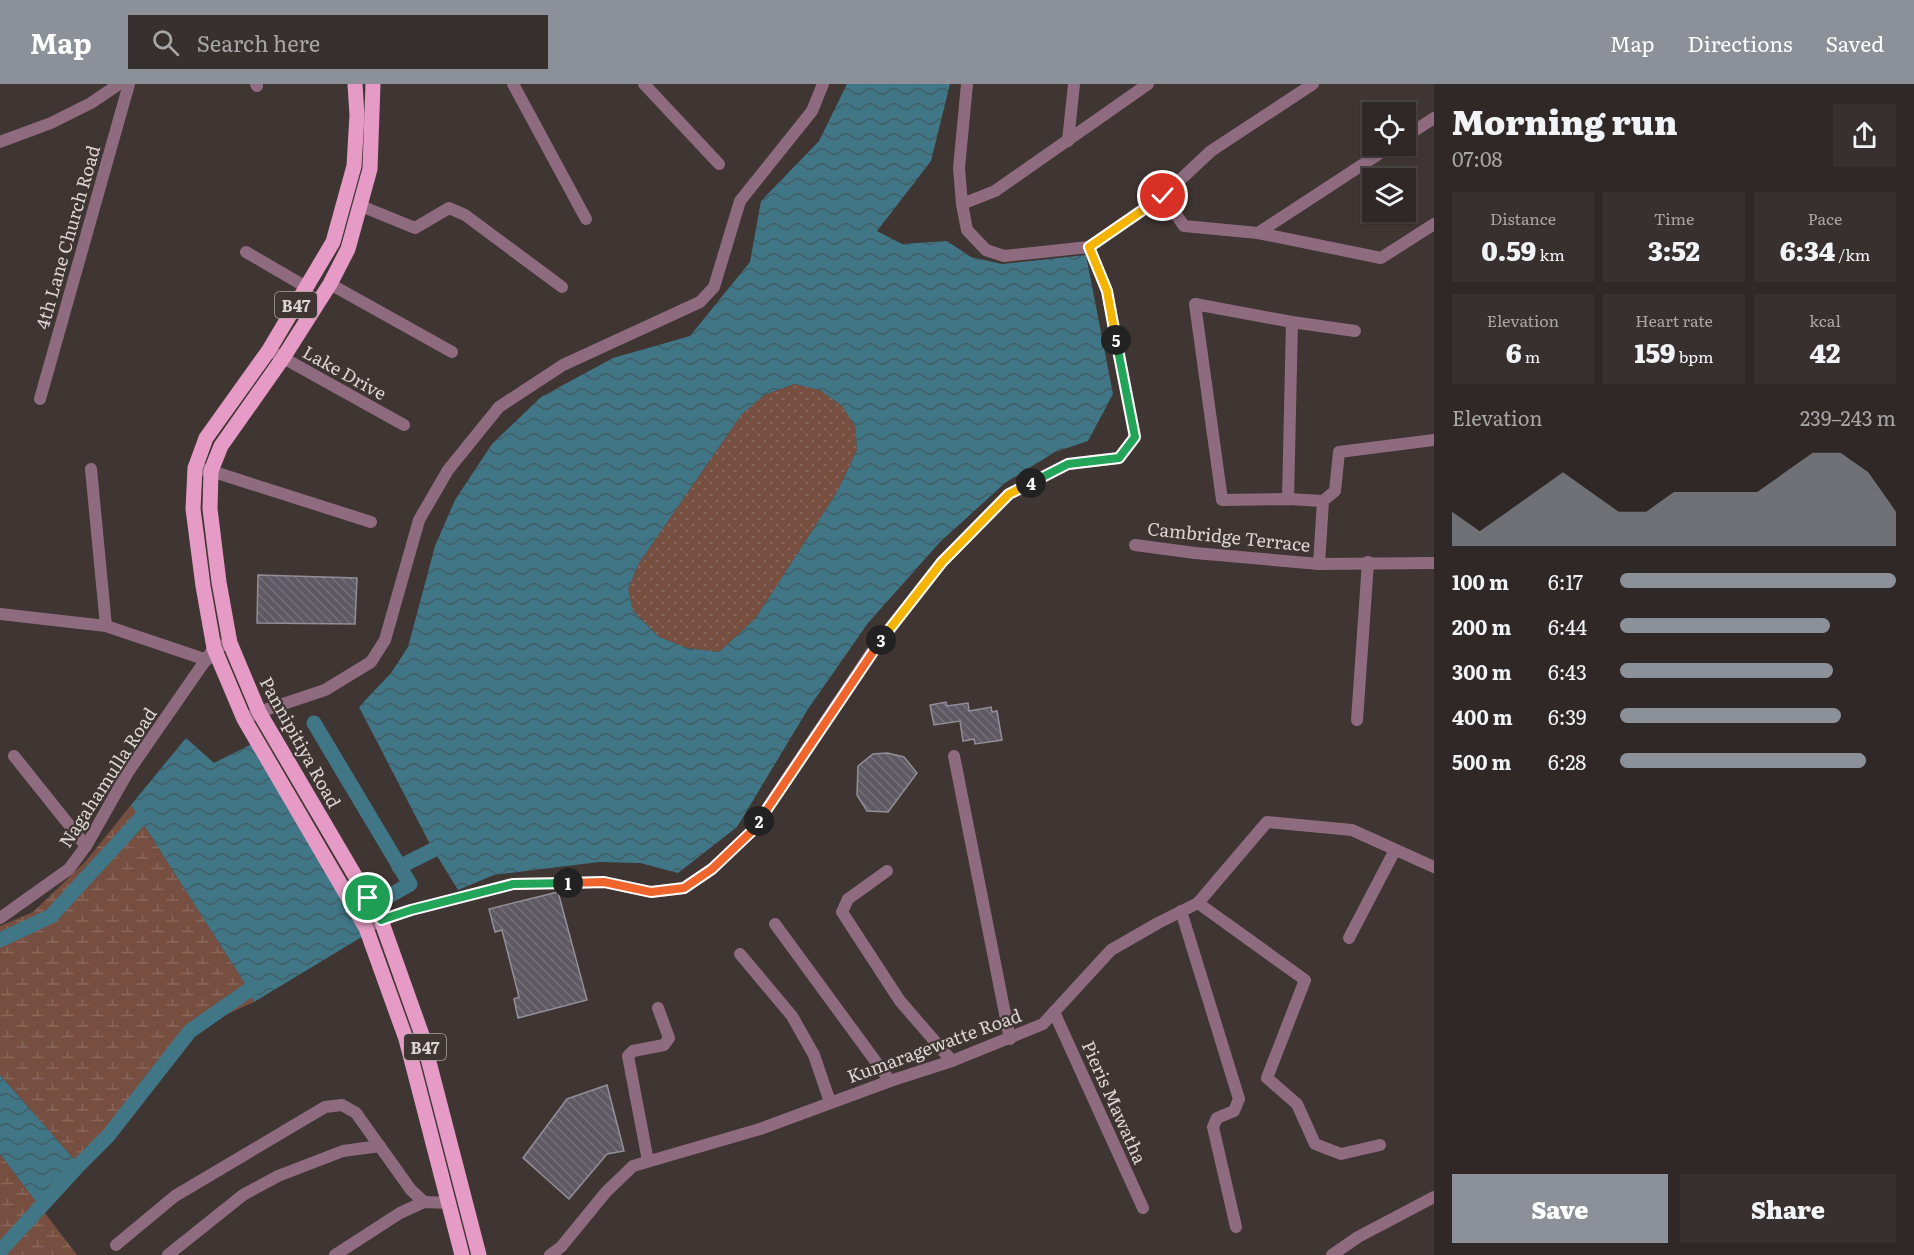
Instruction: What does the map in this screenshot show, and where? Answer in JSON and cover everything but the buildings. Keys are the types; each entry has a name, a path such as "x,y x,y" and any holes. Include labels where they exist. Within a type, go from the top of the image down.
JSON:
{"main road":[{"name":"Pannipitiya Road","path":"355,84 357,115 354,166 333,242 269,350 206,438 195,468 193,509 211,654 244,719 366,928 406,1039 462,1255"},
{"name":"Pannipitiya Road","path":"374,84 370,170 348,249 330,284 283,358 221,446 211,471 210,509 230,644 259,712 381,920 422,1035 479,1255"}],"street":[{"path":"0,142 51,123 91,103 119,84"},
{"name":"4th Lane Church Road","path":"40,399 129,84"},
{"path":"513,84 586,219"},
{"path":"644,84 718,164"},
{"path":"244,719 325,690 371,662 385,640 419,520 448,470 500,407 563,365 700,302 714,287 740,201 812,111 823,84"},
{"path":"967,84 959,168 967,230 986,250 1004,256 1089,247 1163,196 1211,151 1313,84"},
{"path":"1068,141 1074,84"},
{"path":"962,204 994,191 1148,84"},
{"path":"1416,130 1434,118"},
{"path":"1258,232 1376,156"},
{"path":"1163,196 1184,226 1258,232 1381,258 1434,224"},
{"path":"361,206 415,228 449,208 465,215 562,287"},
{"path":"366,928 381,920 411,910 513,884 604,882 651,892 684,888 712,869 752,831 871,654 935,572 1009,494 1068,464 1119,458 1135,437 1107,291 1089,247"},
{"path":"246,252 306,287"},
{"path":"330,284 452,352"},
{"path":"1355,331 1195,304 1222,500 1323,501 1335,491 1339,452 1434,440"},
{"path":"1288,499 1292,322"},
{"name":"Lake Drive","path":"269,350 404,425"},
{"path":"195,468 211,471 371,522"},
{"path":"91,469 105,626"},
{"path":"1318,564 1323,501"},
{"name":"Cambridge Terrace","path":"1135,545 1318,564 1434,563"},
{"path":"1357,720 1368,562"},
{"path":"0,614 105,626 211,654 230,644"},
{"name":"Nagahamulla Road","path":"0,918 69,869 86,846 128,772 211,654"},
{"path":"14,756 86,846"},
{"path":"954,756 1010,1039"},
{"name":"Kumaragewatte Road","path":"550,1255 564,1251 606,1192 633,1166 760,1129 830,1102 952,1061 1043,1024 1111,950 1198,903 1267,822 1352,830 1434,867"},
{"path":"1348,938 1395,850"},
{"path":"886,871 848,899 842,912 900,1001 952,1061"},
{"path":"1198,903 1305,980 1267,1078 1297,1104 1315,1144 1341,1154 1380,1145"},
{"path":"1181,912 1239,1099 1234,1111 1217,1118 1213,1127 1236,1227"},
{"path":"776,924 890,1081"},
{"path":"740,954 792,1016 814,1055 830,1102"},
{"path":"648,1161 628,1056 633,1051 664,1045 669,1038 658,1008"},
{"name":"Pieris Mawatha","path":"1054,1012 1143,1208"},
{"path":"116,1245 175,1196 325,1107 342,1105 356,1113 411,1190 424,1202"},
{"path":"168,1255 243,1195 278,1176 344,1151 380,1146"},
{"path":"1332,1255 1358,1237 1434,1197"},
{"path":"335,1255 400,1213 424,1202 449,1203"}],"green space":[{"path":"794,384 820,390 842,406 855,426 857,450 837,492 755,619 719,652 687,648 659,637 633,611 628,589 639,563 741,415 764,395"},
{"path":"131,805 249,990 254,1002 190,1031 108,1136 79,1165 0,1075 0,926 33,912 86,861"},
{"path":"0,1154 77,1255 0,1255"}],"water":[{"path":"847,84 950,84 931,161 877,231 902,244 947,241 971,257 1002,264 1086,255 1113,394 1088,441 1055,452 1005,483 940,542 868,623 808,709 737,827 678,873 640,863 599,862 494,875 458,890 431,846 359,707 391,673 408,647 435,546 455,500 492,444 541,397 613,358 690,336 750,262 761,201 819,141","holes":["794,384 820,390 842,406 855,426 857,450 837,492 755,619 719,652 687,648 659,637 633,611 628,589 639,563 741,415 764,395"]},
{"path":"186,738 214,763 254,743 365,935 254,1002 249,990 131,805"},
{"path":"0,1075 79,1165 40,1207 0,1154"}],"waterway":[{"path":"314,723 410,884 389,896"},
{"path":"0,940 51,916 140,819"},
{"path":"399,867 433,850"},
{"path":"0,1251 108,1136 190,1031 249,990"}],"route":[{"path":"368,898 381,920 513,884 604,882 651,892 684,888 712,869 752,831 871,654 942,562 1009,494 1068,464 1119,458 1127,449 1135,437 1107,291 1089,247 1163,196"}]}
